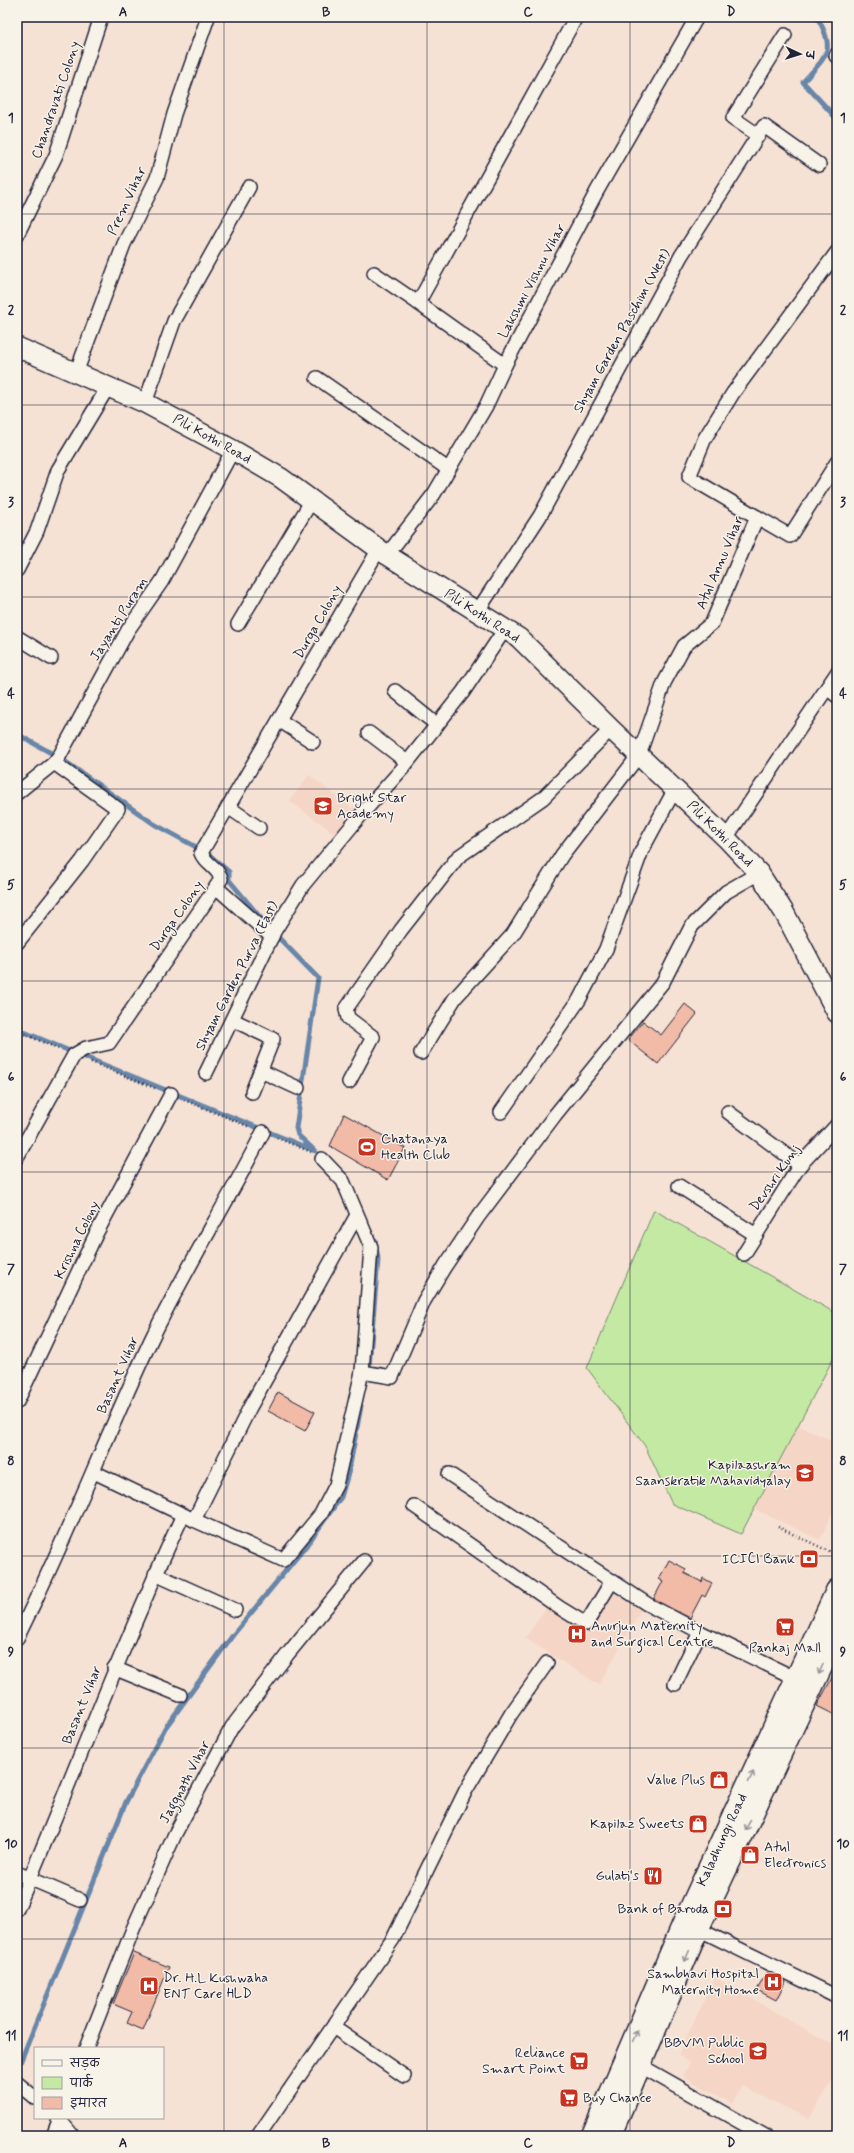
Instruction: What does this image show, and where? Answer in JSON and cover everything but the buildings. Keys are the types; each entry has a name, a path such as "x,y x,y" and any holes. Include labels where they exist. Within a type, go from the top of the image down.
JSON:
{"main road":[{"name":"Kaladhungi Road","path":"610,2136 633,2062 691,1925 798,1690 837,1590"},
{"name":"Kaladhungi Road","path":"798,1690 837,1634"},
{"name":"Kaladhungi Road","path":"592,2136 633,2062"}],"street":[{"name":"Chandravati Colony","path":"17,235 56,155 101,17"},
{"name":"Prem Vihar","path":"76,373 124,244 157,178 174,114 208,17"},
{"path":"418,303 576,17"},
{"name":"Lakshmi Vishnu Vihar","path":"383,552 434,494 486,406 505,365 597,191 697,17"},
{"path":"785,35 733,118 758,135 764,126 819,165"},
{"name":"Shyam Garden Paschim (West)","path":"477,612 540,516 681,256 758,135"},
{"path":"145,403 174,321 249,187"},
{"name":"Atul Annu Vihar","path":"421,1052 455,998 512,934 562,855 639,755 664,683 684,646 712,623 757,517 689,477 705,438 732,393 837,252"},
{"path":"374,273 505,365"},
{"name":"Pili Kothi Road","path":"17,347 145,403 234,450 312,500 383,552 519,638 611,729 726,838 759,874 784,912 837,1013"},
{"path":"317,378 448,469"},
{"path":"17,570 37,531 58,470 108,387"},
{"name":"Jayanti Puram","path":"17,793 54,763 60,755 128,630 162,581 234,450"},
{"path":"757,517 790,536 837,462"},
{"path":"238,624 312,500"},
{"name":"Durga Colony","path":"74,1055 86,1048 109,1043 221,879 220,874 203,859 201,852 279,720 383,552"},
{"name":"Shyam Garden Purva (East)","path":"206,1073 272,937 303,885 437,725 463,692 505,629"},
{"path":"17,637 52,658"},
{"path":"726,838 832,692 837,673"},
{"path":"395,691 437,725"},
{"path":"279,720 313,742"},
{"path":"349,1082 373,1037 348,1018 346,1009 401,930 458,857 543,798 611,729"},
{"path":"369,733 407,762"},
{"path":"17,943 82,861 118,809 54,763"},
{"path":"501,1112 579,1000 606,949 642,850 675,789"},
{"path":"228,807 260,828"},
{"path":"362,1372 392,1377 424,1302 445,1266 478,1217 555,1114 663,982 691,927 726,892 759,874"},
{"path":"216,887 272,937"},
{"path":"233,1020 273,1039 252,1092"},
{"path":"17,1157 74,1055"},
{"path":"260,1071 298,1088"},
{"name":"Krishna Colony","path":"17,1402 96,1234 171,1094"},
{"path":"728,1112 800,1165"},
{"name":"Devshri Kunj","path":"744,1254 800,1165 837,1125"},
{"name":"Basant Vihar","path":"17,1638 94,1472 116,1418 152,1338 264,1132"},
{"path":"94,1472 283,1560 321,1514 336,1485 362,1372 371,1247 343,1181 322,1159"},
{"path":"679,1186 756,1234"},
{"name":"Basant Vihar","path":"17,1909 114,1668 155,1574 357,1215"},
{"path":"449,1474 647,1604 700,1632 798,1690"},
{"path":"414,1506 560,1608 586,1624 612,1581"},
{"name":"Jaggnath Vihar","path":"86,2047 133,1929 175,1834 232,1728 288,1655 364,1561"},
{"path":"155,1574 235,1610"},
{"path":"675,1684 700,1632"},
{"path":"258,2136 393,1939 466,1790 511,1714 547,1663"},
{"path":"114,1668 180,1695"},
{"path":"17,1873 80,1900"},
{"path":"691,1925 837,1997"},
{"path":"333,2027 404,2076"},
{"path":"633,2062 765,2136"},
{"path":"17,2082 34,2097"},
{"path":"53,2136 59,2119"},
{"path":"60,2119 73,2136"}],"path":[{"path":"17,1031 264,1132 318,1155 322,1159"},
{"path":"778,1527 837,1555"}],"shaded area":[{"name":"Bright Star Academy","path":"309,775 356,811 337,835 289,801"},
{"name":"Kapilaashram Saanskratik Mahavidyalay","path":"798,1425 837,1443 837,1503 820,1540 754,1509"},
{"name":"Anurjun Maternity and Surgical Centre","path":"610,1590 641,1610 599,1685 525,1638 548,1605 584,1630"},
{"name":"BBVM Public School","path":"715,1977 837,2047 837,2074 809,2119 742,2086 733,2104 682,2076 690,2063 678,2055"}],"green space":[{"path":"654,1210 837,1314 837,1351 741,1534 672,1504 645,1446 587,1368"}],"waterway":[{"path":"817,17 826,38 826,52 818,66 803,82 837,119"},
{"path":"17,734 53,754"},
{"path":"66,762 154,824 198,848"},
{"path":"207,853 229,872 229,880 264,922"},
{"path":"277,936 318,978 296,1128 298,1135 313,1149"},
{"path":"17,1029 72,1052"},
{"path":"80,1055 315,1151"},
{"path":"369,1367 378,1259 375,1240"},
{"path":"17,2070 126,1802 165,1728 233,1635 306,1546 341,1497 349,1470 361,1406"}],"place":[{"name":"Bright Star Academy","path":"323,806"},
{"name":"Chatanaya Health Club","path":"367,1147"},
{"name":"Kapilaashram Saanskratik Mahavidyalay","path":"805,1473"},
{"name":"ICICI Bank","path":"809,1559"},
{"name":"Pankaj Mall","path":"785,1627"},
{"name":"Anurjun Maternity and Surgical Centre","path":"577,1634"},
{"name":"Value Plus","path":"719,1780"},
{"name":"Kapilaz Sweets","path":"698,1824"},
{"name":"Atul Electronics","path":"750,1855"},
{"name":"Gulati's","path":"653,1876"},
{"name":"Bank of Baroda","path":"723,1909"},
{"name":"Sambhavi Hospital Maternity Home","path":"773,1982"},
{"name":"Dr. H.L Kushwaha ENT Care HLD","path":"149,1986"},
{"name":"BBVM Public School","path":"758,2051"},
{"name":"Reliance Smart Point","path":"579,2061"},
{"name":"Buy Chance","path":"569,2098"}]}
